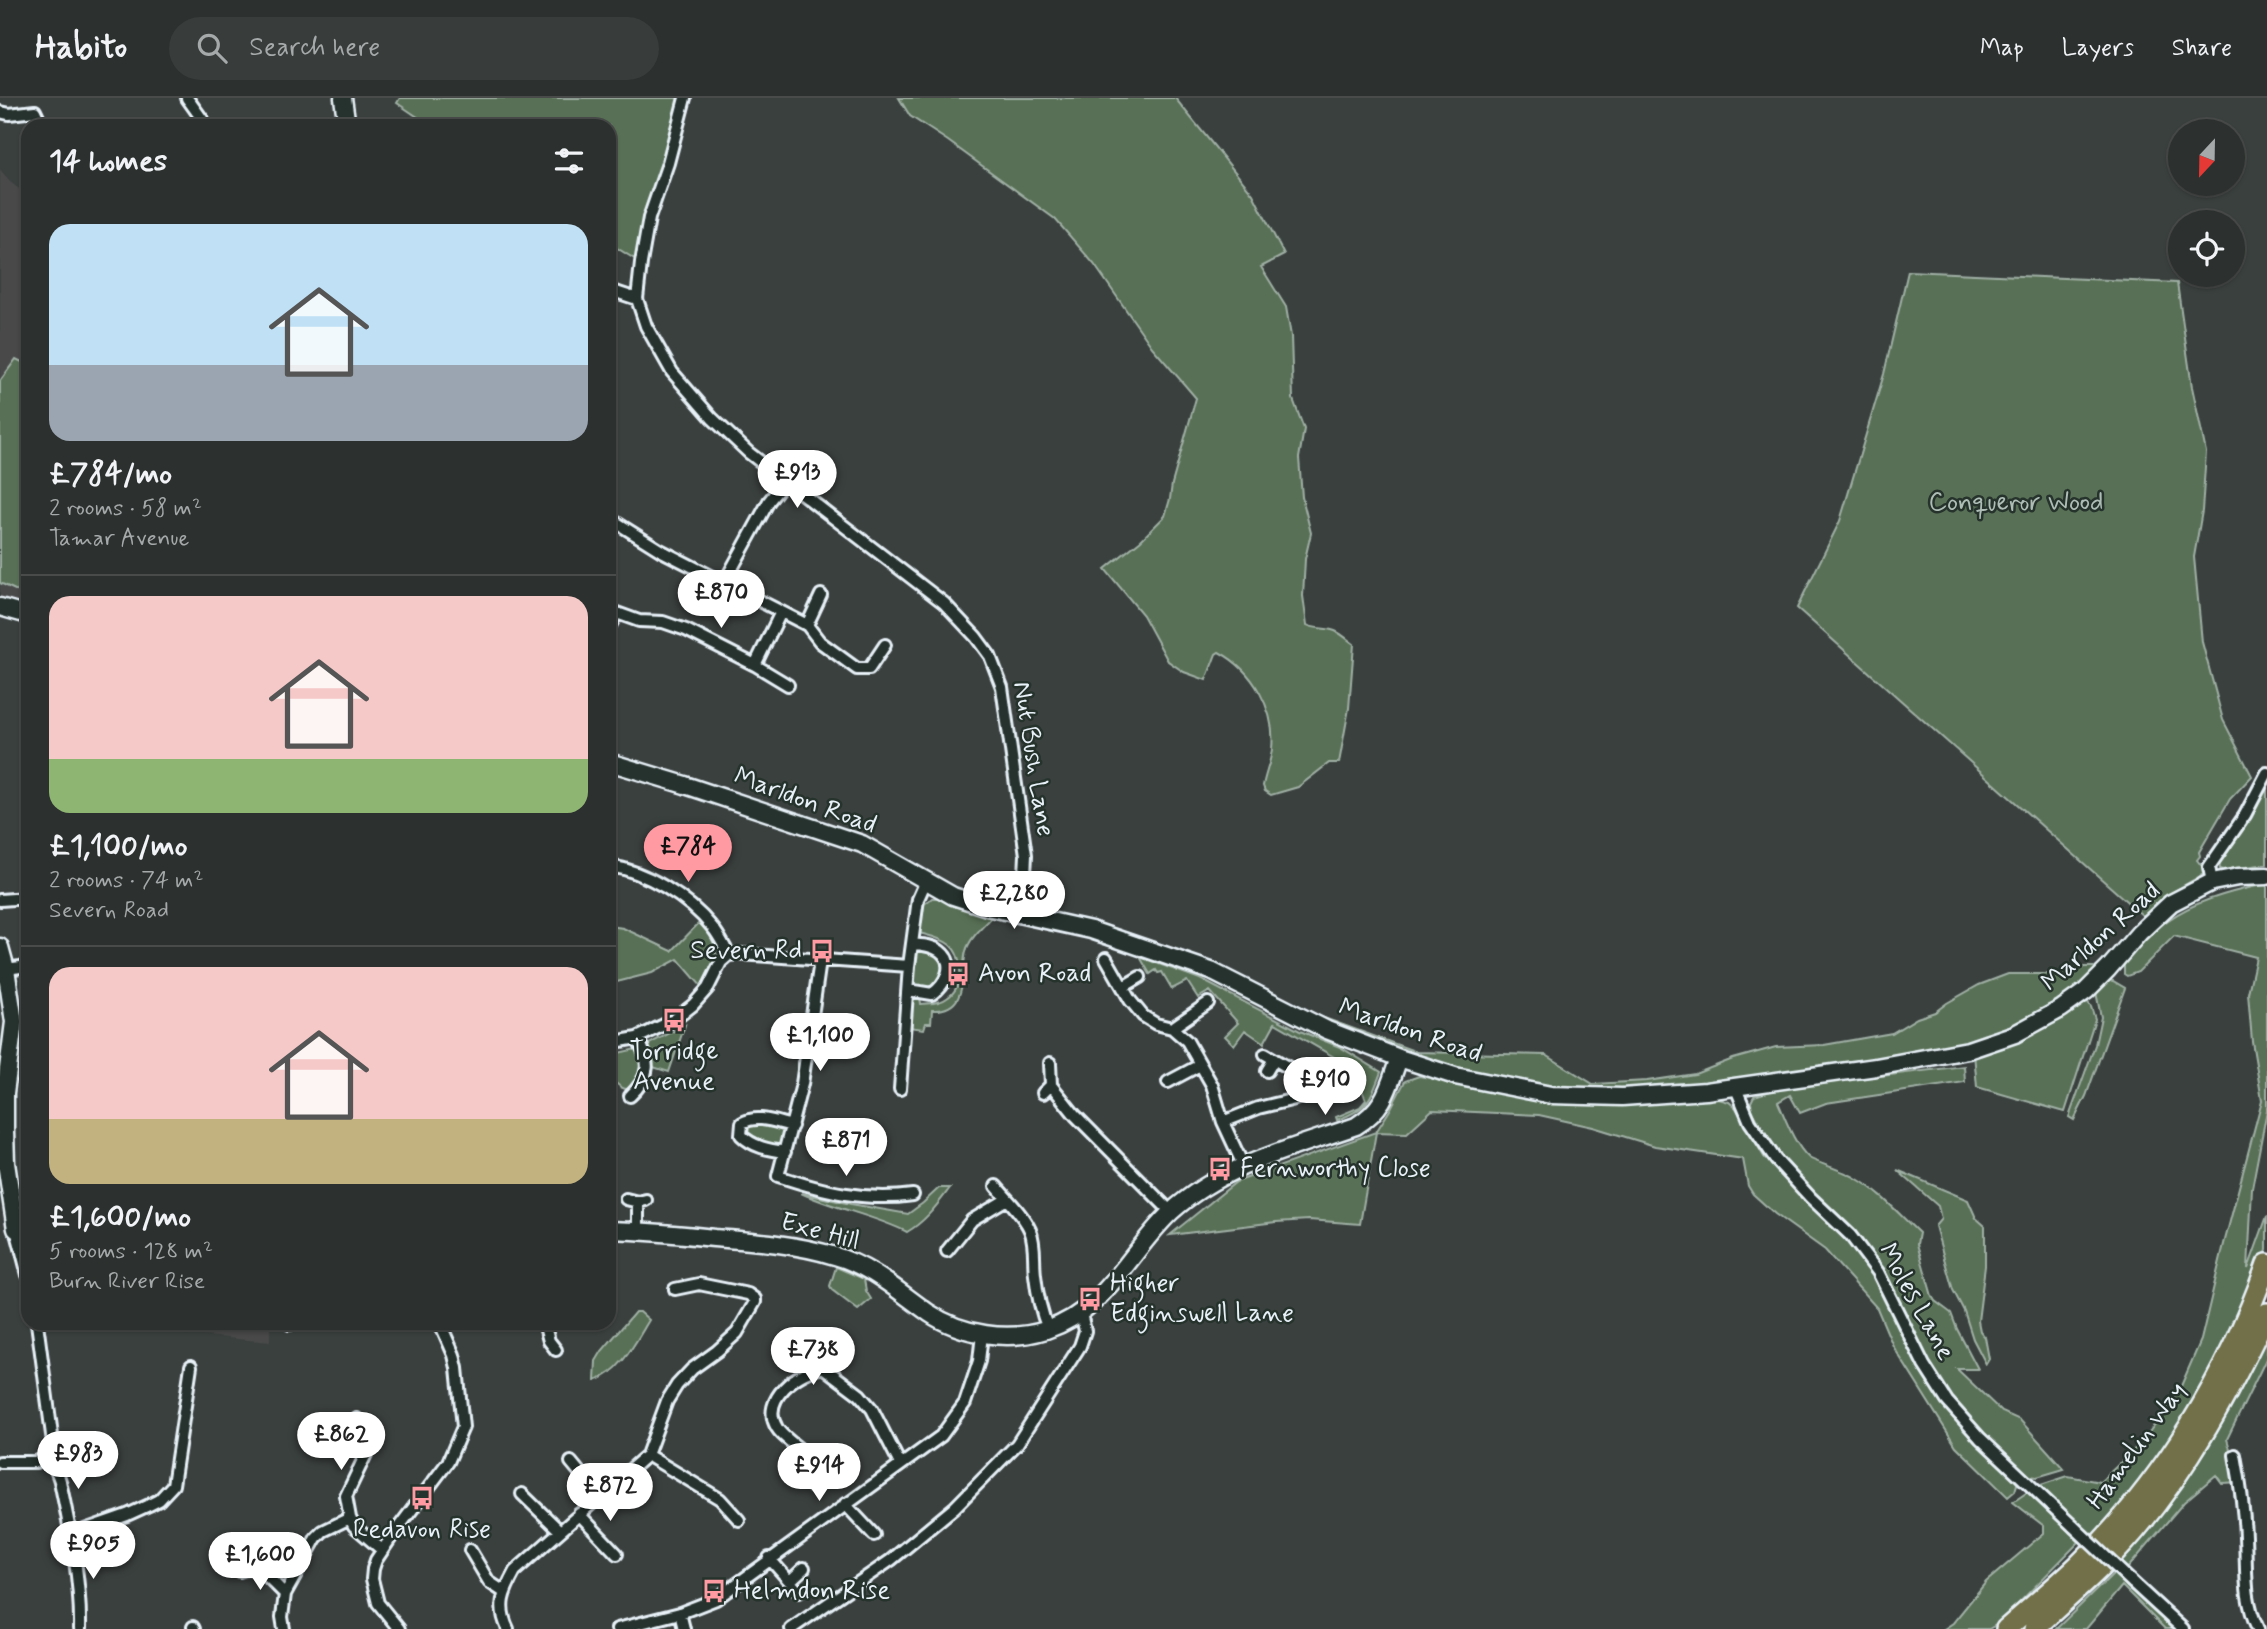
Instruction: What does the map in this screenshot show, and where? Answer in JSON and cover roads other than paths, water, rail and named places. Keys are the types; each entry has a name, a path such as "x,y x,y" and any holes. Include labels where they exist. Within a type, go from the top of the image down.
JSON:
{"highway":[{"name":"Hamelin Way","path":"2006,1629 2080,1563 2159,1469 2210,1390 2246,1317 2267,1264"},
{"name":"Hamelin Way","path":"2034,1629 2121,1546 2170,1485 2227,1395 2267,1313"}],"street":[{"path":"33,98 39,119"},
{"path":"187,98 202,119"},
{"path":"343,98 346,119"},
{"name":"Nut Bush Lane","path":"685,98 668,163 649,218 640,263 637,299 646,326 672,372 749,453 944,603 990,656 1002,687 1026,855 1023,915"},
{"path":"0,112 9,114 35,111"},
{"path":"616,292 637,299"},
{"path":"724,583 769,500 785,481"},
{"path":"616,522 660,550 807,625 820,642 857,669 869,669 885,645"},
{"path":"807,625 821,594"},
{"path":"0,607 21,613"},
{"path":"755,665 781,612"},
{"path":"616,615 639,621 663,622 686,630 788,685"},
{"path":"862,682 863,669"},
{"name":"Marldon Road","path":"616,764 862,844 926,881 964,899 1091,930 1210,971 1327,1030 1399,1058 1455,1076 1551,1095 1622,1097 1706,1091 1968,1050 2015,1034 2061,1009 2086,991 2108,970 2145,926 2171,903 2212,882 2238,877 2267,876"},
{"path":"2212,882 2209,867 2245,815 2267,774"},
{"path":"616,868 652,880 693,907 712,927 729,955"},
{"path":"900,1089 909,966 918,899 926,881"},
{"path":"0,900 21,898"},
{"path":"908,990 932,994 945,982 948,967 946,957 940,951 912,944"},
{"path":"0,947 14,1022 2,1093 6,1163 21,1224"},
{"path":"616,1042 637,1038 674,1020 708,988 721,962 729,955 909,966"},
{"path":"1106,958 1143,1016 1156,1024 1172,1028 1187,1041 1212,1085 1223,1122 1243,1165"},
{"path":"820,961 802,1084 778,1176 853,1196 907,1199"},
{"path":"6,969 21,967"},
{"path":"1123,987 1140,977"},
{"path":"1172,1028 1208,1003"},
{"path":"630,1096 643,1081 648,1064 647,1056 637,1038"},
{"path":"1267,1072 1269,1056 1332,1093"},
{"path":"791,1629 891,1560 934,1526 1017,1444 1080,1346 1085,1331 1081,1313 1106,1292 1139,1248 1171,1212 1202,1189 1243,1165 1356,1126 1371,1116 1385,1096 1399,1058"},
{"path":"1050,1063 1047,1089 1171,1212"},
{"path":"1168,1082 1200,1065"},
{"path":"1223,1122 1258,1108 1295,1099 1312,1080"},
{"name":"Moles Lane","path":"1735,1086 1750,1122 1776,1160 1850,1235 1878,1272 1924,1365 1947,1401 1980,1438 2183,1629"},
{"path":"785,1152 772,1151 748,1142 741,1135 742,1123 758,1118 792,1126"},
{"path":"996,1186 1029,1230 1042,1314 1048,1329"},
{"path":"625,1199 642,1201 638,1231"},
{"path":"947,1251 972,1220 1007,1199"},
{"name":"Exe Hill","path":"616,1230 767,1242 836,1256 879,1277 941,1320 982,1334 1028,1334 1048,1329 1081,1313"},
{"path":"508,1629 503,1616 503,1592 515,1571 647,1455 667,1401 677,1385 737,1333 755,1302 748,1294 699,1284 675,1289"},
{"path":"38,1330 54,1450 51,1457 58,1476 70,1535 80,1608 80,1629"},
{"path":"399,1629 378,1603 372,1579 373,1569 383,1550 448,1462 463,1427 457,1368 443,1330"},
{"path":"546,1330 555,1350"},
{"path":"617,1629 680,1613 716,1599 940,1436 965,1403 979,1361 982,1334"},
{"path":"70,1535 127,1516 159,1500 173,1485 191,1366"},
{"path":"813,1488 802,1454 775,1426 774,1415 777,1398 786,1384 813,1368 822,1367 860,1395 872,1409 900,1464"},
{"path":"357,1419 367,1452 346,1496 350,1518 354,1526 383,1550"},
{"path":"647,1455 720,1499 739,1520"},
{"path":"2235,1455 2241,1485 2246,1592 2261,1626"},
{"path":"0,1462 35,1462 51,1457"},
{"path":"571,1462 599,1496"},
{"path":"522,1494 560,1531"},
{"path":"845,1504 874,1535"},
{"path":"579,1514 617,1554"},
{"path":"284,1629 282,1617 285,1594 316,1538 323,1531 350,1518"},
{"path":"470,1550 489,1583 503,1592"},
{"path":"769,1558 799,1592"},
{"path":"239,1572 257,1566 285,1594"},
{"path":"790,1581 804,1568"},
{"path":"680,1613 684,1629"}],"place":[{"name":"Severn Rd","path":"822,951"},
{"name":"Avon Road","path":"958,974"},
{"name":"Torridge Avenue","path":"674,1020"},
{"name":"Fernworthy Close","path":"1220,1169"},
{"name":"Higher Edginswell Lane","path":"1090,1299"},
{"name":"Redavon Rise","path":"422,1498"},
{"name":"Helmdon Rise","path":"714,1591"}],"park label":[{"name":"Conqueror Wood","path":"2016,503"}]}
